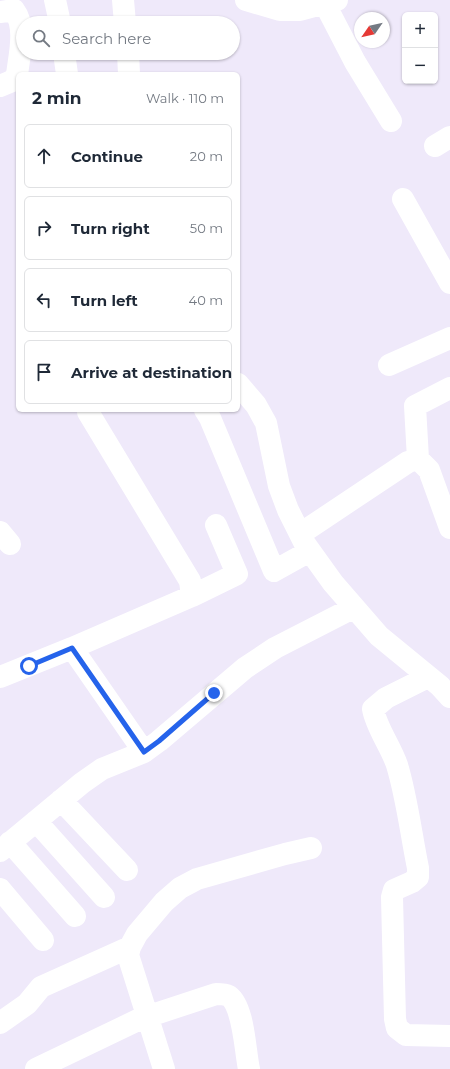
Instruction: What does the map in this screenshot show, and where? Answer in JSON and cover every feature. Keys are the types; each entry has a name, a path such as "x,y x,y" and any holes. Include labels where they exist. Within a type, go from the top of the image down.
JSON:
{"street":[{"path":"56,0 59,16"},
{"path":"123,0 124,16"},
{"path":"246,0 280,10 300,10 331,2 355,62 391,121"},
{"path":"0,12 14,10 18,16"},
{"path":"17,72 18,60"},
{"path":"65,60 67,72"},
{"path":"128,60 129,72"},
{"path":"0,86 12,81 16,77"},
{"path":"403,199 450,283"},
{"path":"389,365 450,338"},
{"path":"240,386 256,405 266,423 279,486 288,510 305,542 353,608 379,636 442,685"},
{"path":"450,388 415,406 418,459 429,470 450,528"},
{"path":"88,412 190,581 192,596"},
{"path":"206,412 274,571 305,542 408,462 418,459"},
{"path":"0,677 72,648 192,596 236,574 216,525"},
{"path":"74,916 5,847 61,800 102,769 144,752 245,668 275,648 353,608"},
{"path":"72,648 144,752"},
{"path":"442,685 386,698 373,709 374,716 386,738 397,766 418,868 418,877 412,882 394,890 392,897 394,1005 397,1028 406,1035 450,1036"},
{"path":"61,800 127,870"},
{"path":"36,821 104,897"},
{"path":"164,1069 148,1016 130,967 128,955 130,946 137,934 164,902 180,888 197,879 310,848"},
{"path":"0,889 43,940"},
{"path":"0,1023 26,1004 41,987 130,946"},
{"path":"36,1069 148,1016 216,994 224,994 234,1002 239,1012 249,1069"}],"route":[{"path":"29,666 72,648 144,752 159,741 214,693"}]}
